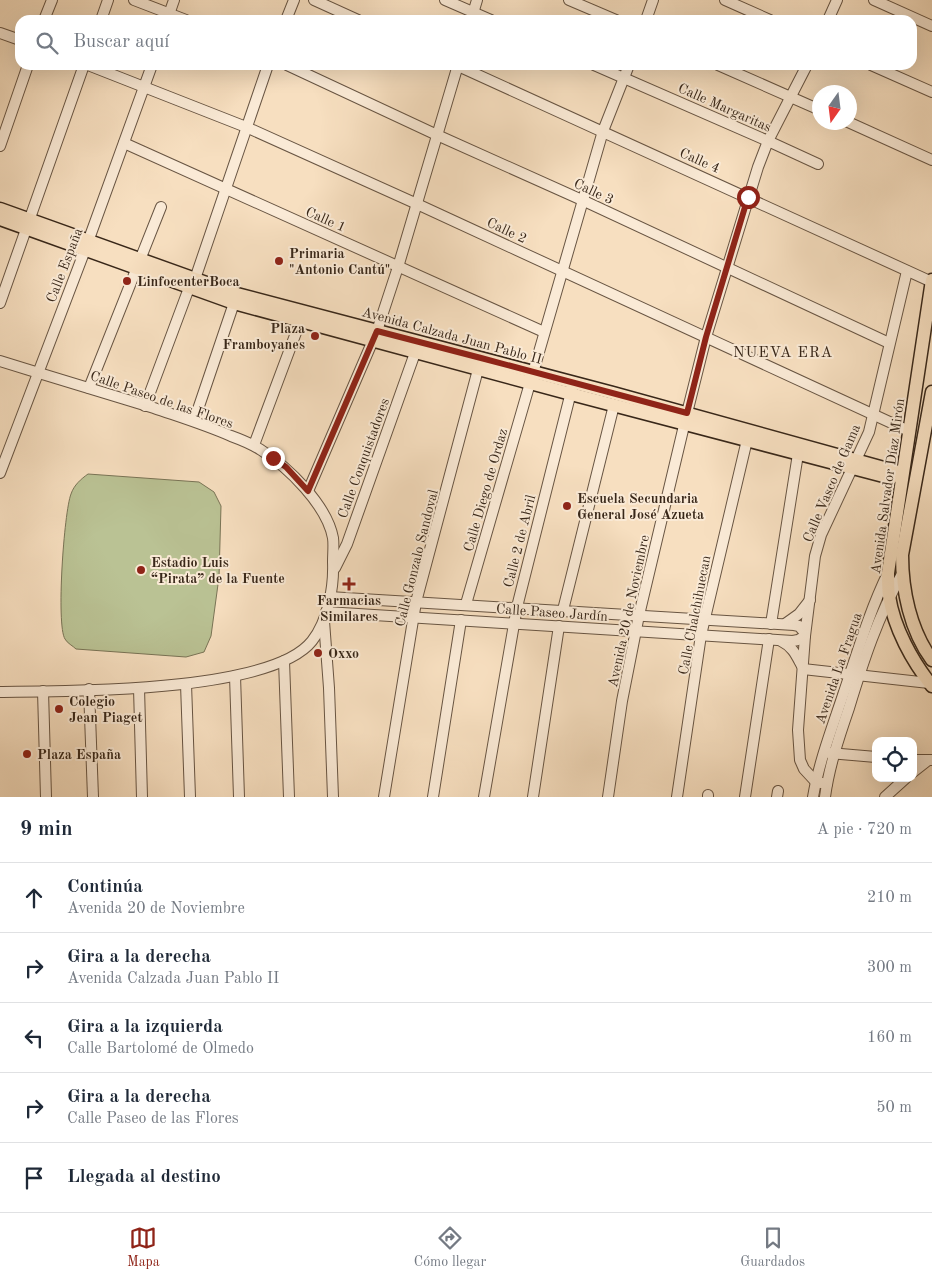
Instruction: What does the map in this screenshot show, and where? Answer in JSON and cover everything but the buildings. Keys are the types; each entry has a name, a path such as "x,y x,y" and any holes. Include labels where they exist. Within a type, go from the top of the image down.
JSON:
{"main road":[{"name":"Avenida Calzada Juan Pablo II","path":"0,209 28,224 192,283 234,303 300,322 374,336 415,353 480,363"},
{"name":"Avenida Calzada Juan Pablo II","path":"0,219 28,224"},
{"name":"Avenida Salvador Díaz Mirón","path":"931,685 909,651 897,624 889,597 888,573 932,281"},
{"name":"Avenida Calzada Juan Pablo II","path":"192,283 237,294 374,336 901,477"},
{"path":"925,325 930,330 929,348 932,352"},
{"name":"Avenida Calzada Juan Pablo II","path":"572,388 614,406 686,419 747,440 798,454 855,464"},
{"name":"Avenida Salvador Díaz Mirón","path":"932,392 902,554 902,574 913,625 932,660"}],"street":[{"path":"46,15 52,0"},
{"path":"103,15 108,0"},
{"path":"134,0 166,15"},
{"path":"168,15 174,0"},
{"path":"288,15 294,0"},
{"path":"316,0 348,15"},
{"path":"445,0 470,15"},
{"path":"472,15 477,0"},
{"path":"570,0 586,3 607,15"},
{"path":"648,15 653,0"},
{"path":"725,0 759,15"},
{"path":"830,15 836,0"},
{"path":"874,0 907,15"},
{"path":"917,19 932,26"},
{"path":"0,33 15,38"},
{"path":"0,146 26,70"},
{"path":"0,303 82,70"},
{"name":"Calle 2","path":"101,70 246,127 910,431"},
{"name":"Calle España","path":"0,473 150,70"},
{"path":"145,406 226,189 266,70"},
{"name":"Calle 3","path":"298,70 889,343"},
{"path":"308,491 374,336 398,267 456,70"},
{"name":"Calle 4","path":"468,70 932,281"},
{"name":"Calle Margaritas","path":"606,70 818,164"},
{"name":"Calle Diego de Ordaz","path":"466,604 582,200 603,131 627,70"},
{"path":"729,70 812,106"},
{"name":"Avenida 20 de Noviembre","path":"608,797 622,701 639,615 706,337 748,197 768,141 804,70"},
{"path":"882,70 932,92"},
{"path":"857,126 932,160"},
{"name":"Calle 1","path":"124,143 544,332"},
{"path":"89,388 161,207"},
{"name":"Calle Vasco de Gama","path":"816,782 800,760 798,730 805,634 811,599 815,556 822,535 869,432 907,271"},
{"path":"194,421 234,303"},
{"path":"254,445 300,322"},
{"name":"Calle Conquistadores","path":"334,572 347,544 415,353"},
{"name":"Calle Paseo de las Flores","path":"0,360 194,421 254,445 286,467 308,491 323,513 333,537 334,572 325,615"},
{"name":"Calle Gonzalo Sandoval","path":"384,797 416,602 480,363"},
{"name":"Calle 2 de Abril","path":"484,797 517,608 572,388"},
{"path":"563,610 614,406"},
{"name":"Calle Chalchihuecan","path":"677,797 701,635 747,440"},
{"path":"771,624 798,454"},
{"name":"Avenida La Fragua","path":"813,797 816,782 829,753 854,675 876,598 888,573 902,554"},
{"name":"Avenida La Fragua","path":"854,675 889,597 902,574"},
{"name":"Calle Paseo Jardín","path":"325,615 414,616 774,640 798,640 805,634 800,626 785,624 329,597"},
{"path":"785,624 799,614 811,599"},
{"path":"0,692 138,688 186,684 235,676 284,661 300,652 312,642 325,615"},
{"path":"325,615 330,688 333,797"},
{"path":"433,797 461,620"},
{"path":"533,797 559,626"},
{"path":"745,797 774,640 789,645 803,669 931,685"},
{"path":"284,661 289,797"},
{"path":"235,676 239,797"},
{"path":"186,684 190,797"},
{"path":"138,688 142,797"},
{"path":"90,689 93,797"},
{"path":"42,691 46,797"},
{"path":"829,753 872,757"},
{"name":"Avenida La Fragua","path":"826,797 829,753"},
{"path":"917,769 929,760"},
{"path":"816,782 827,784"},
{"path":"886,797 902,782"}],"green space":[{"name":"Estadio Luis “Pirata” de la Fuente","path":"88,474 199,482 214,492 221,506 219,577 211,636 204,652 186,657 76,649 65,639 62,629 61,592 68,505 72,491 78,482"}],"place":[{"name":"Primaria \"Antonio Cantú\"","path":"279,261"},
{"name":"LinfocenterBoca","path":"127,281"},
{"name":"Plaza Framboyanes","path":"315,336"},
{"name":"Escuela Secundaria General José Azueta","path":"567,506"},
{"name":"Estadio Luis “Pirata” de la Fuente","path":"141,570"},
{"name":"Farmacias Similares","path":"349,584"},
{"name":"Oxxo","path":"318,653"},
{"name":"Colegio Jean Piaget","path":"59,709"},
{"name":"Plaza España","path":"27,754"}],"district":[{"name":"NUEVA ERA","path":"783,352"}],"route":[{"path":"273,458 286,467 308,491 377,331 687,413 706,337 748,197"}]}
